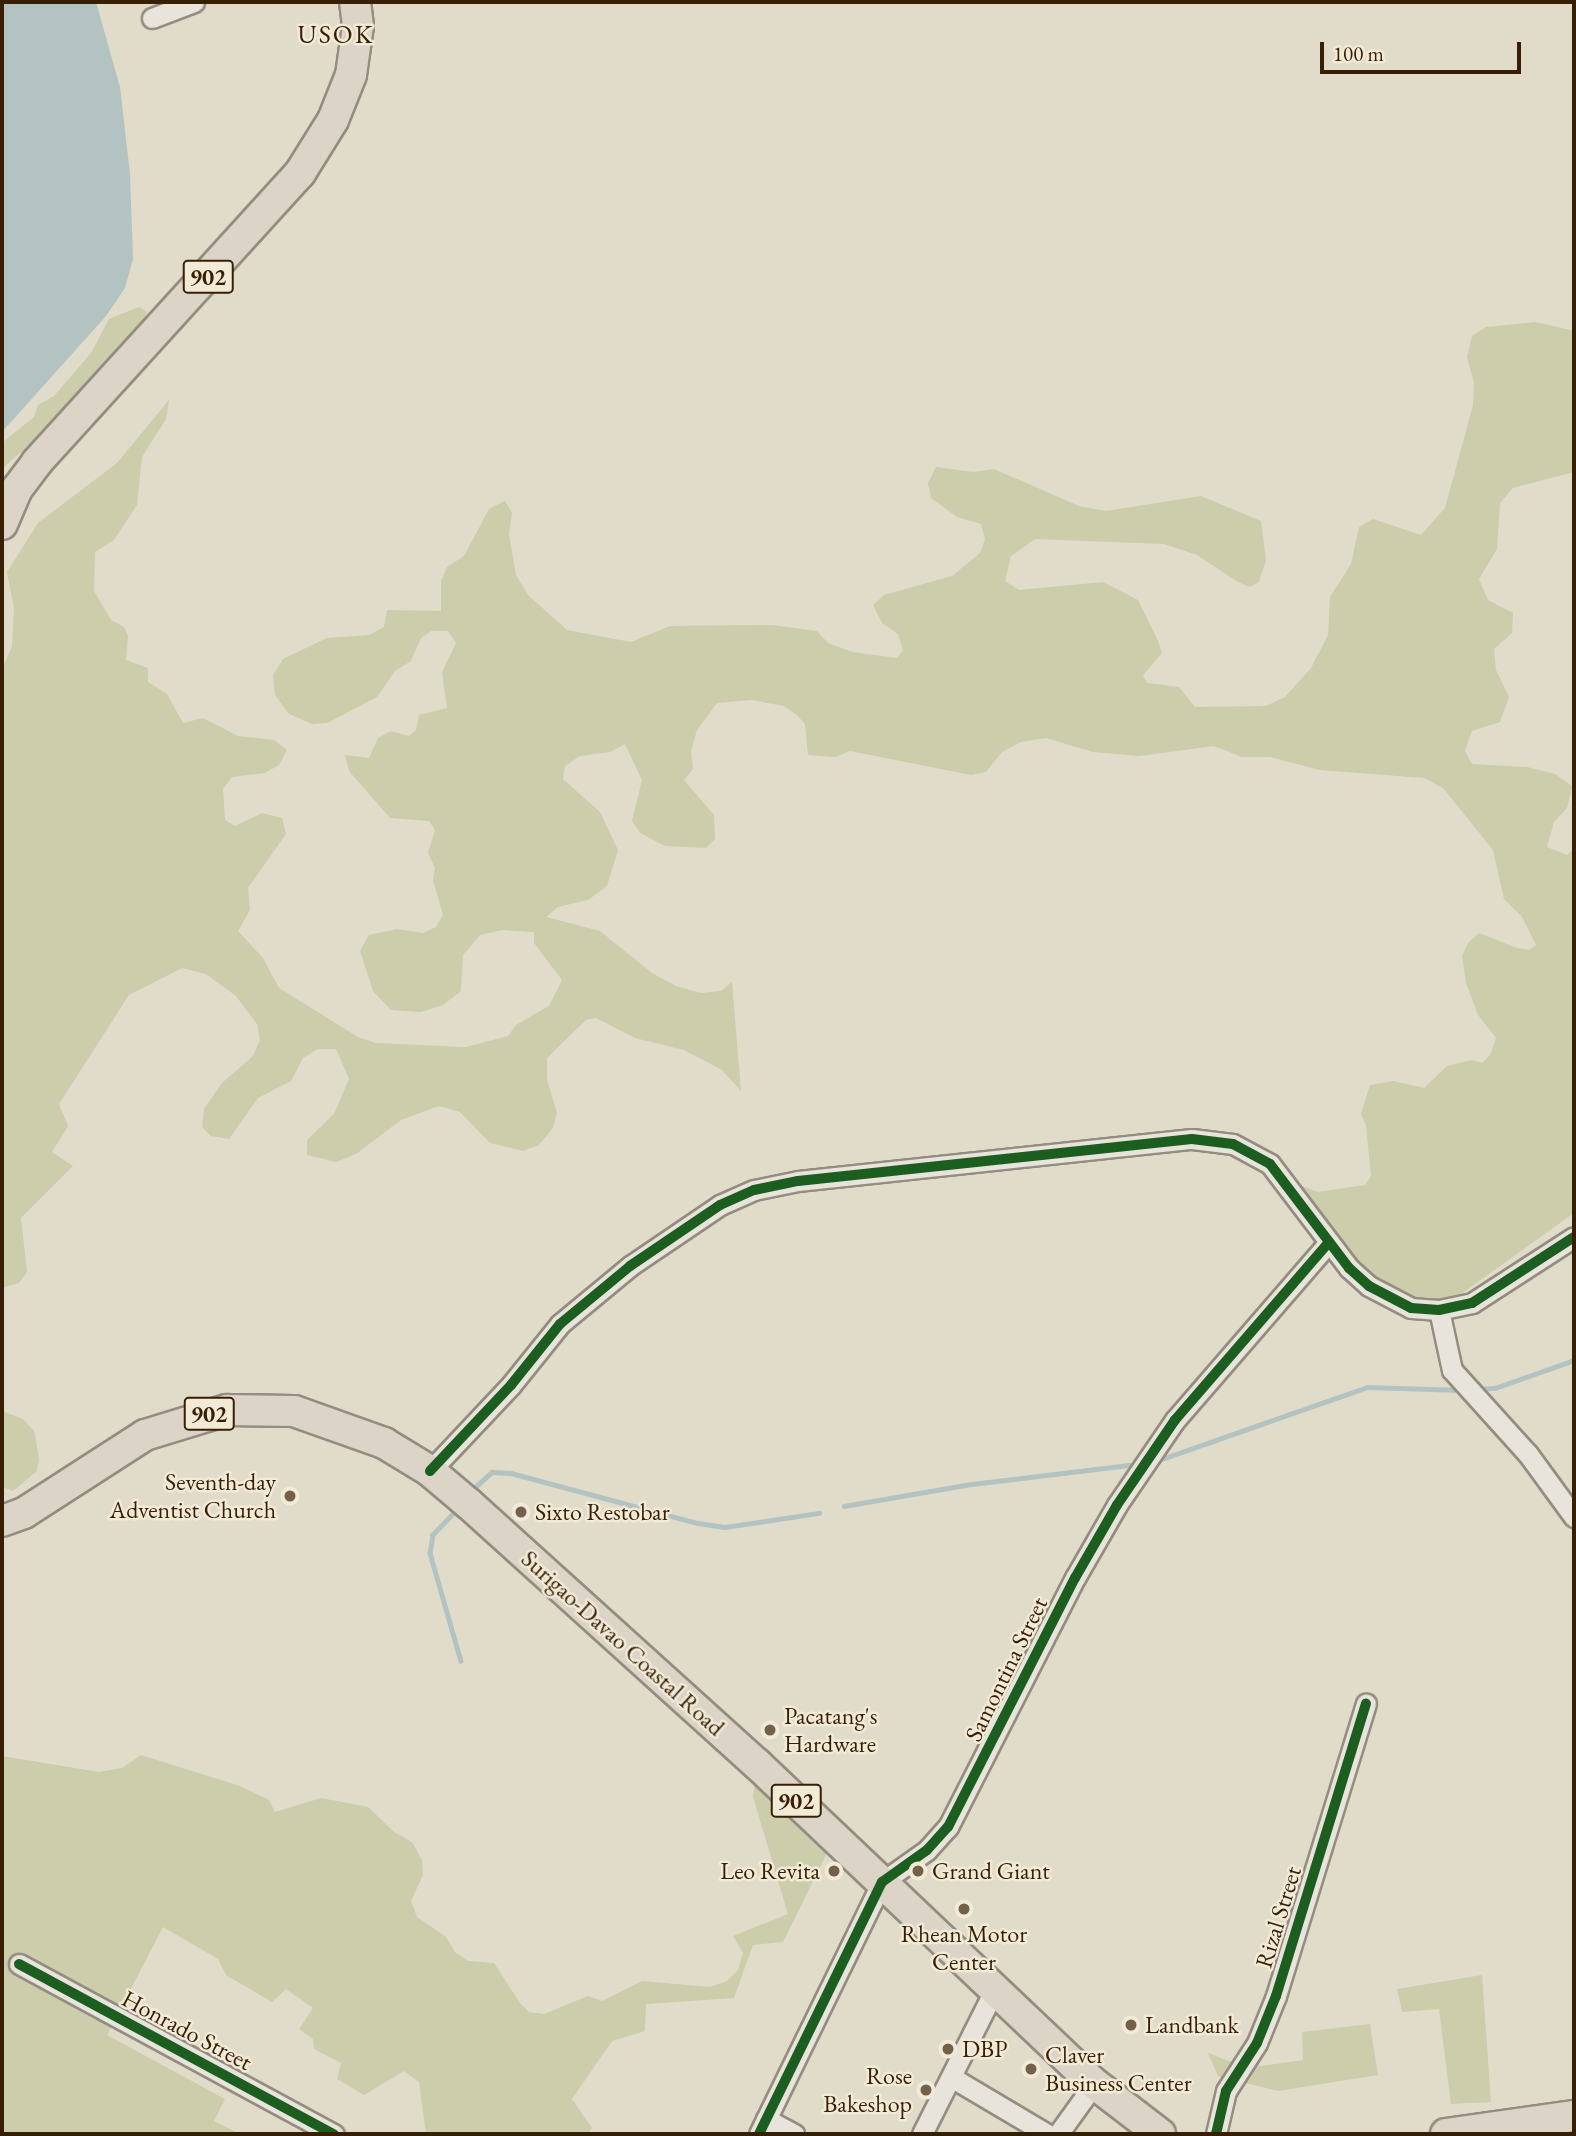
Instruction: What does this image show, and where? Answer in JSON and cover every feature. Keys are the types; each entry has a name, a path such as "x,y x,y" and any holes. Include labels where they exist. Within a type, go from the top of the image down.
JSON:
{"highway":[{"name":"902","path":"2,524 17,489 37,462 300,173 333,120 351,75 358,26 355,2"},
{"name":"Surigao-Davao Coastal Road","path":"2,1521 24,1513 145,1435 227,1410 294,1411 327,1420 384,1443 430,1471 882,1882 1094,2084 1160,2134"},
{"path":"1446,2134 1574,2116"}],"street":[{"path":"152,18 194,2"},
{"path":"430,1471 567,1317 676,1231 754,1190 856,1173 1213,1140 1233,1144 1269,1164 1349,1268 1387,1299 1412,1308 1438,1310 1472,1303 1574,1237"},
{"name":"Samontina Street","path":"762,2127 882,1882 927,1850 948,1827 1075,1578 1175,1420 1329,1242"},
{"path":"1438,1310 1452,1370 1528,1454 1574,1517"},
{"name":"Rizal Street","path":"1216,2134 1226,2091 1257,2043 1276,1996 1366,1704"},
{"name":"Honrado Street","path":"19,1965 334,2134"},
{"path":"922,2134 994,1991"},
{"path":"951,2077 1047,2134"},
{"path":"1058,2134 1094,2084"},
{"path":"762,2127 794,2134"}],"green space":[{"path":"139,307 147,312 141,326 52,424 2,469 2,443 34,417 38,405 54,396 91,353 109,319"},
{"path":"1536,322 1574,331 1574,472 1513,488 1500,503 1497,549 1479,579 1488,600 1513,613 1512,633 1494,649 1496,670 1509,697 1500,722 1472,731 1465,751 1472,764 1527,767 1555,774 1572,786 1567,808 1554,822 1547,847 1567,855 1574,849 1574,1213 1454,1299 1435,1304 1414,1302 1364,1275 1313,1210 1302,1186 1318,1192 1365,1185 1371,1176 1366,1125 1361,1114 1370,1085 1393,1081 1424,1088 1447,1066 1472,1060 1482,1063 1490,1055 1496,1038 1478,1015 1466,983 1462,956 1468,943 1479,933 1517,948 1529,950 1536,945 1522,917 1504,899 1493,850 1443,788 1424,778 1320,770 1270,757 1242,757 1214,746 1139,756 1093,752 1046,738 1021,742 1002,752 986,772 971,775 850,751 835,757 808,755 805,724 797,715 784,706 752,700 717,703 697,730 691,751 693,769 684,780 714,815 715,839 706,848 665,846 640,833 632,821 642,780 625,744 610,752 580,756 565,766 563,779 600,812 618,850 607,886 588,900 558,907 546,917 600,931 652,973 676,986 701,993 721,991 732,982 741,1091 722,1070 684,1050 635,1038 596,1018 586,1020 547,1058 547,1080 557,1113 553,1128 539,1145 523,1151 490,1143 460,1112 439,1106 401,1120 356,1154 336,1162 307,1155 307,1140 334,1114 349,1079 336,1049 318,1049 303,1058 291,1081 258,1098 229,1139 211,1136 202,1127 204,1109 222,1083 253,1056 260,1040 257,1024 236,996 206,974 182,968 129,995 59,1104 68,1126 52,1152 73,1166 21,1218 27,1272 19,1283 2,1288 2,670 12,646 14,608 7,572 38,523 117,463 169,400 166,419 142,457 137,505 114,540 95,552 94,591 111,620 124,627 128,636 126,660 148,668 148,682 167,694 183,723 203,718 238,736 274,740 287,750 279,765 265,773 232,777 223,789 225,820 235,826 262,813 282,818 286,834 248,888 250,910 238,931 263,958 279,988 358,1037 376,1043 466,1047 508,1036 516,1025 549,1006 562,980 534,943 534,932 502,930 480,935 463,955 461,991 443,1005 421,1012 391,1010 373,991 360,951 369,935 397,929 423,933 436,927 443,915 433,880 435,868 428,853 435,830 429,821 390,818 349,771 345,755 369,758 378,738 391,731 409,736 416,730 419,715 447,708 442,672 456,643 448,631 431,631 421,638 411,661 395,671 377,697 327,723 312,724 289,714 275,695 273,675 283,659 327,638 369,635 384,627 387,610 441,611 441,581 447,567 464,556 489,509 505,501 512,513 509,534 516,575 528,595 567,630 631,642 670,626 772,625 817,631 828,643 852,652 897,658 903,650 898,634 882,623 873,605 884,595 952,576 980,553 985,539 981,524 957,517 931,498 928,483 936,467 973,472 994,469 1079,506 1106,511 1201,496 1261,521 1266,560 1259,582 1250,587 1197,555 1164,544 1035,539 1011,556 1005,581 1019,590 1103,582 1138,600 1158,641 1162,653 1143,675 1147,683 1179,687 1195,707 1266,706 1285,697 1311,668 1328,635 1330,597 1351,564 1359,527 1373,519 1421,535 1445,508 1473,405 1474,383 1467,357 1472,336 1486,327"},
{"path":"2,1411 23,1419 34,1431 39,1459 37,1471 13,1491 2,1487"},
{"path":"141,1755 240,1786 269,1800 275,1812 321,1798 368,1807 394,1832 412,1842 422,1860 423,1875 411,1901 417,1917 446,1937 455,1952 468,1961 494,1963 520,2003 529,2012 544,2014 588,1996 602,2001 642,1981 710,1987 727,1981 738,1970 743,1953 733,1936 788,1914 753,1797 757,1764 835,1837 783,1942 753,1945 734,1998 646,2004 645,2031 612,2041 572,2099 592,2128 588,2134 426,2134 419,2082 404,2071 364,2095 337,2079 341,2063 314,2049 313,2039 299,2029 313,2008 286,1989 272,2002 226,1975 218,1959 163,1927 107,2035 225,2099 214,2121 240,2134 2,2134 2,1756 99,1772 122,1768"},
{"path":"1482,1975 1491,2102 1451,2104 1439,2009 1402,2012 1397,1989"},
{"path":"1370,2024 1378,2075 1278,2091 1218,2076 1208,2053 1247,2068 1303,2060 1302,2032"}],"shaded area":[{"path":"2,2 96,2 120,87 130,174 133,259 125,288 106,316 2,432"}],"waterway":[{"path":"1479,1389 1495,1388 1574,1360"},
{"path":"1156,1461 1367,1387 1463,1390"},
{"path":"844,1506 972,1484 1137,1464"},
{"path":"474,1488 492,1472 511,1473 697,1523 725,1527 819,1513"},
{"path":"457,1510 433,1535 430,1553 461,1661"}],"cycle path":[{"path":"430,1471 511,1385 560,1324 630,1266 720,1205 754,1190 798,1181 1192,1139 1233,1144 1270,1164 1349,1268 1369,1286 1411,1308 1439,1310 1472,1303 1574,1237"},
{"path":"759,2134 882,1882 927,1850 948,1827 1075,1578 1117,1505 1175,1420 1329,1242"},
{"path":"1216,2134 1226,2091 1257,2043 1276,1996 1366,1704"},
{"path":"19,1964 334,2134"}],"place":[{"name":"Seventh-day Adventist Church","path":"290,1496"},
{"name":"Sixto Restobar","path":"521,1512"},
{"name":"Pacatang's Hardware","path":"770,1730"},
{"name":"Leo Revita","path":"834,1871"},
{"name":"Grand Giant","path":"918,1871"},
{"name":"Rhean Motor Center","path":"964,1909"},
{"name":"Landbank","path":"1131,2025"},
{"name":"DBP","path":"948,2049"},
{"name":"Claver Business Center","path":"1031,2069"},
{"name":"Rose Bakeshop","path":"926,2090"}],"district":[{"name":"USOK","path":"336,35"}]}
